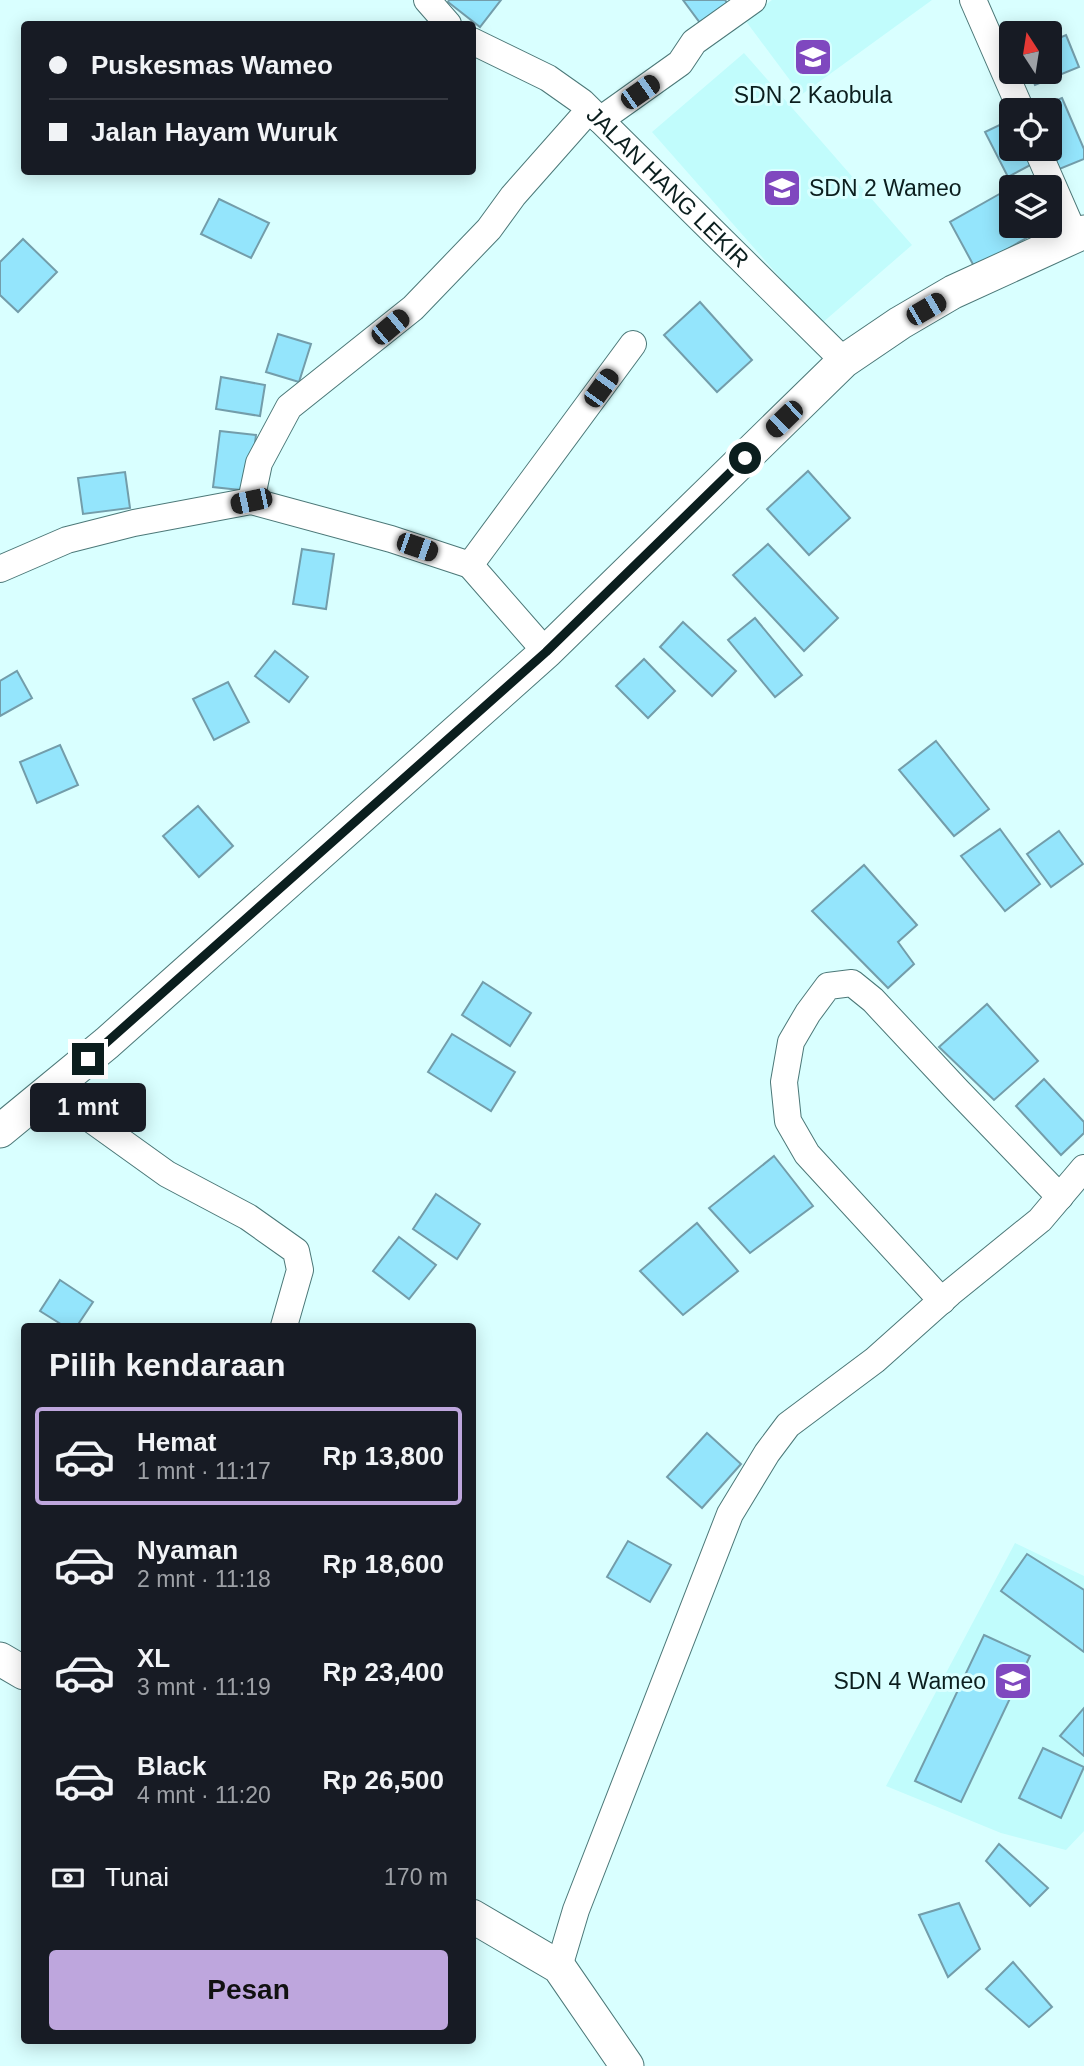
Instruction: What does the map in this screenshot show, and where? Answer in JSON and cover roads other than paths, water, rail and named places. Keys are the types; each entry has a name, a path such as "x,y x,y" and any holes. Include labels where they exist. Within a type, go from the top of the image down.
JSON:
{"street":[{"path":"427,0 446,21"},
{"path":"251,501 259,463 289,407 413,308 489,229 513,196 595,115 680,63 694,42 753,0"},
{"path":"973,0 1016,98"},
{"name":"JALAN HANG LEKIR","path":"476,43 548,78 595,115 844,361"},
{"path":"0,1131 107,1043 546,652 844,361 900,323 953,292 1079,234 1043,161"},
{"path":"470,565 633,344"},
{"path":"0,569 67,540 134,523 251,501 391,539 470,565 546,652"},
{"path":"942,1301 807,1154 788,1121 784,1082 791,1042 828,986 852,983 873,1000 1060,1197"},
{"path":"50,1090 167,1174 248,1217 296,1251 300,1270 285,1323"},
{"path":"559,1967 576,1910 730,1514 766,1453 788,1425 875,1360 1040,1220 1084,1168"},
{"path":"0,1659 21,1671"},
{"path":"476,1918 559,1967 627,2066"}],"place":[{"name":"SDN 2 Kaobula","path":"813,57"},
{"name":"SDN 2 Wameo","path":"782,188"},
{"name":"SDN 4 Wameo","path":"1013,1681"}]}
